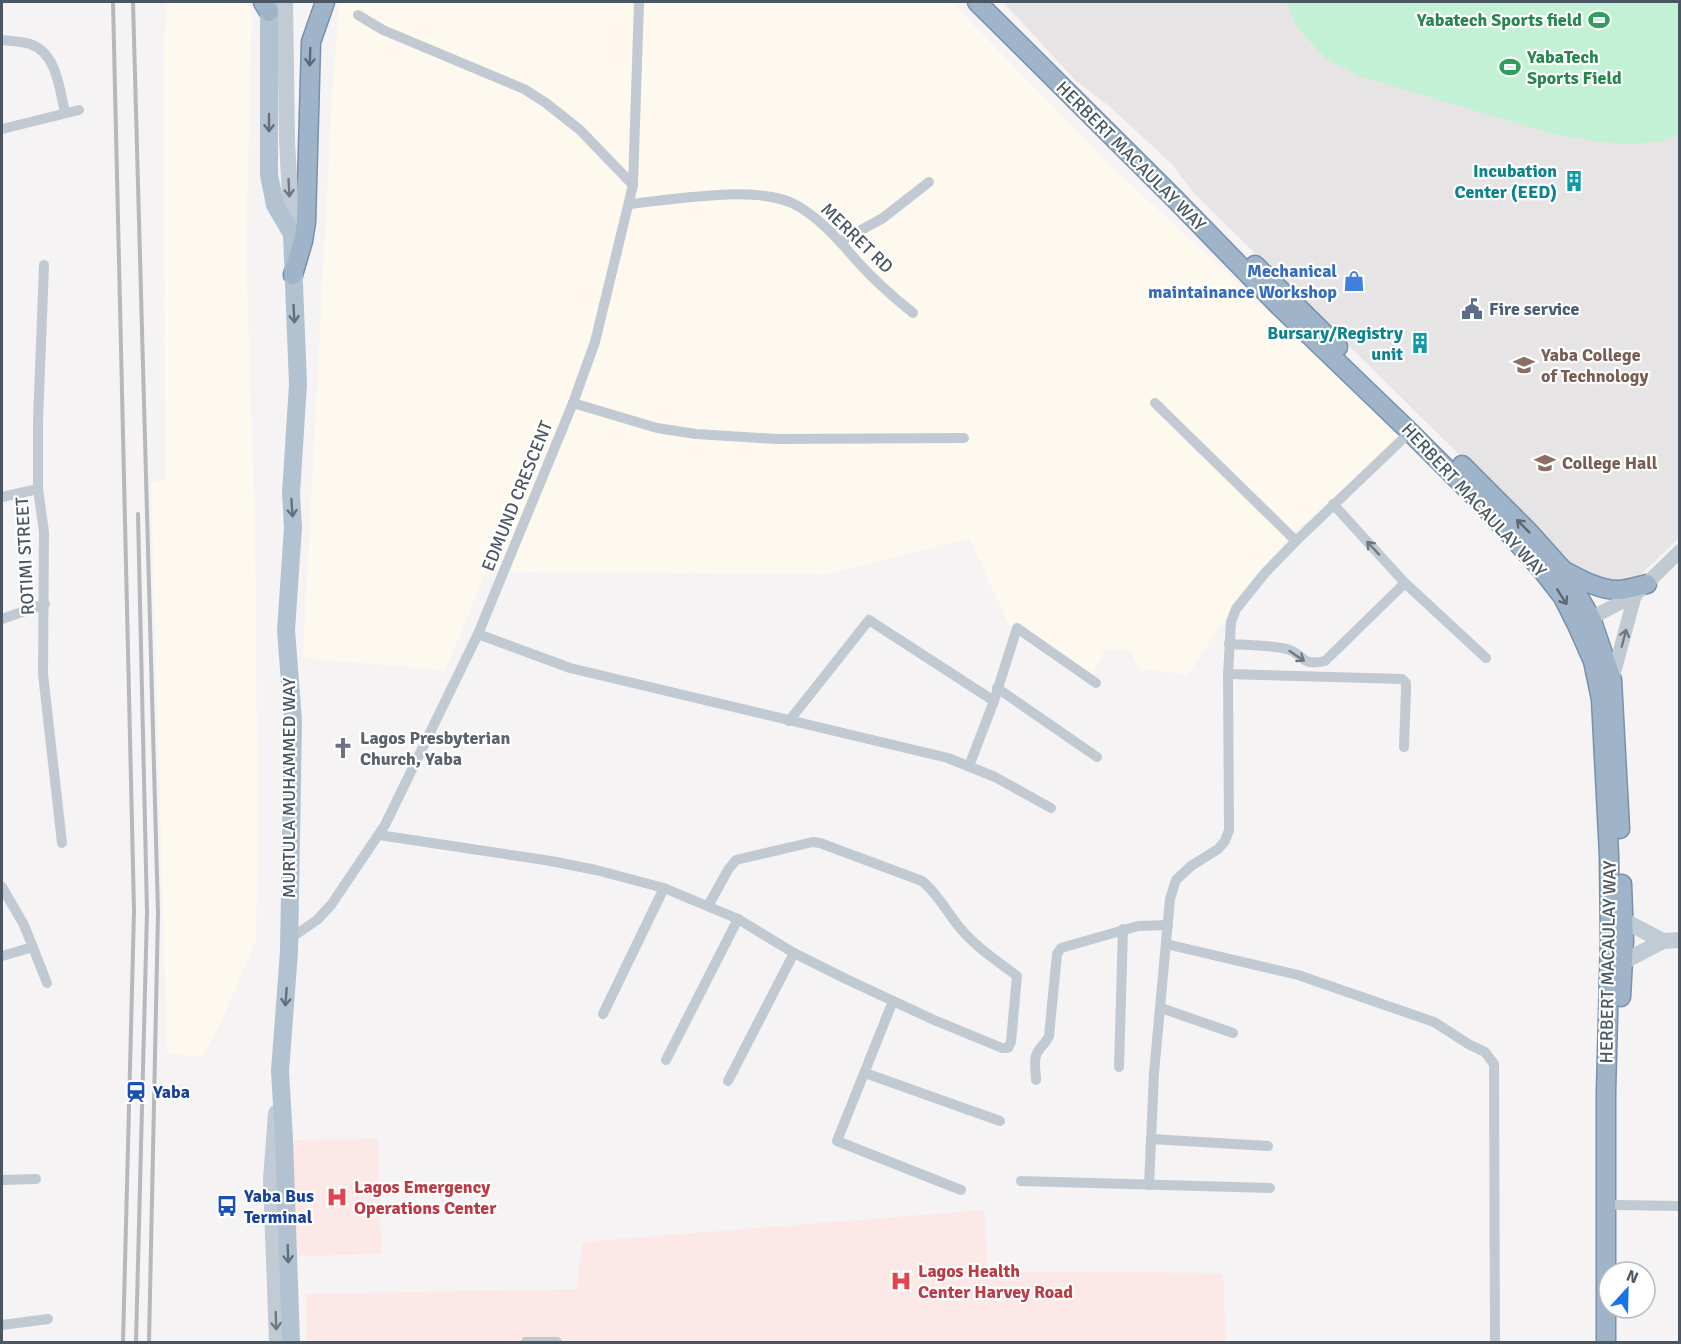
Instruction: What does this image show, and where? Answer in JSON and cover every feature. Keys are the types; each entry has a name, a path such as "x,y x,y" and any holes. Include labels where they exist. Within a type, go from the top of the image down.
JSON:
{"highway":[{"path":"293,275 306,222 311,42 326,2"},
{"name":"HERBERT MACAULAY WAY","path":"977,2 1309,336 1483,505 1542,570 1563,597 1593,661 1601,699 1609,855 1610,939 1606,1092 1606,1342"},
{"name":"HERBERT MACAULAY WAY","path":"992,2 1353,362 1521,524 1563,570 1591,618 1612,680 1618,778 1623,962 1618,1076 1617,1260"},
{"path":"1563,570 1586,582 1607,588 1641,590"},
{"path":"1617,1320 1617,1342"}],"main road":[{"path":"285,2 286,141 292,234"},
{"path":"267,5 269,175 275,205 292,234"},
{"name":"MURTULA MUHAMMED WAY","path":"291,1342 280,1071 289,952 293,721 286,630 293,527 291,493 298,384 292,234"},
{"path":"1623,920 1671,941"},
{"path":"1623,962 1671,941"},
{"path":"277,1342 271,1179 280,1071"}],"street":[{"name":"EDMUND CRESCENT","path":"289,952 291,938 317,920 331,905 379,835 478,634 573,403 595,342 633,185 639,2"},
{"path":"358,15 383,30 524,89 580,130 633,185"},
{"path":"2,40 30,44 45,51 52,62 65,112"},
{"path":"2,129 79,110"},
{"path":"841,241 883,218 929,182"},
{"name":"MERRET RD","path":"628,204 735,194 766,196 791,202 841,241 856,260 913,313"},
{"name":"ROTIMI STREET","path":"44,265 38,421 38,489 44,532 43,674 62,843"},
{"path":"573,403 657,428 696,434 776,439 964,438"},
{"path":"1155,403 1296,541"},
{"path":"1149,1185 1154,1073 1170,899 1176,880 1191,866 1218,849 1225,841 1229,830 1228,674 1231,622 1236,609 1265,573 1333,504 1410,432"},
{"path":"2,496 38,489"},
{"path":"1333,504 1405,583 1486,657"},
{"path":"1591,618 1641,590 1680,551"},
{"path":"1229,644 1287,650 1307,662 1316,664 1325,662 1405,583"},
{"path":"1612,680 1641,590"},
{"path":"2,619 45,604"},
{"path":"789,720 869,620 994,701"},
{"path":"969,766 994,701 1017,628 1096,683"},
{"path":"478,634 570,668 917,749 995,777 1051,808"},
{"path":"1228,674 1402,679 1406,683 1404,747"},
{"path":"997,688 1097,757"},
{"path":"379,835 551,861 664,888 738,920 794,953 892,1001 1002,1048 1008,1048 1011,1042 1017,976 984,952 961,930 930,887 922,881 813,842 736,860 708,906"},
{"path":"2,887 24,925 47,983"},
{"path":"603,1014 664,888"},
{"path":"666,1060 738,920"},
{"path":"1036,1080 1036,1054 1049,1036 1057,954 1062,948 1123,929 1142,925 1168,925"},
{"path":"1119,1067 1123,929"},
{"path":"1166,944 1298,975 1434,1022 1485,1052 1494,1064 1495,1342"},
{"path":"2,956 33,947"},
{"path":"728,1081 794,953"},
{"path":"892,1001 837,1142 961,1190"},
{"path":"1161,1008 1233,1033"},
{"path":"865,1073 1000,1121"},
{"path":"1151,1139 1268,1146"},
{"path":"2,1180 36,1179"},
{"path":"1021,1181 1270,1188"},
{"path":"1617,1205 1680,1206"},
{"path":"2,1325 48,1319"},
{"path":"526,1342 557,1342"}],"shaded area":[{"path":"167,2 244,2 252,9 246,249 255,532 258,835 256,940 223,1018 202,1057 167,1053 151,482 165,480 164,38"},
{"path":"340,2 952,3 1115,170 1403,436 1294,532 1245,588 1188,675 1139,668 1130,651 1105,649 1088,683 1013,633 969,538 826,574 521,572 488,567 445,670 303,658 333,80"},
{"name":"Yaba College of Technology","path":"1003,2 1679,2 1679,538 1630,585 1615,586 1575,569 1193,192 1171,163 1109,106 1075,80"},
{"name":"Lagos Emergency Operations Center","path":"378,1139 381,1254 296,1256 293,1140"},
{"name":"Lagos Health Center Harvey Road","path":"984,1210 988,1272 1223,1273 1226,1342 307,1342 306,1294 577,1289 582,1242"}],"green space":[{"name":"YabaTech Sports Field","path":"1286,2 1679,2 1679,135 1663,141 1633,144 1601,142 1554,134 1362,77 1328,60 1297,27"}],"railway":[{"path":"113,2 134,911 123,1342"},
{"path":"133,2 158,913 149,1342"},
{"path":"136,1342 147,912 138,514"}],"place":[{"name":"Yabatech Sports field","path":"1599,20"},
{"name":"YabaTech Sports Field","path":"1510,67"},
{"name":"Incubation Center (EED)","path":"1574,181"},
{"name":"Mechanical maintainance Workshop","path":"1354,281"},
{"name":"Fire service","path":"1472,309"},
{"name":"Bursary/Registry unit","path":"1420,343"},
{"name":"Yaba College of Technology","path":"1524,365"},
{"name":"College Hall","path":"1545,463"},
{"name":"Lagos Presbyterian Church, Yaba","path":"343,748"},
{"name":"Yaba","path":"136,1092"},
{"name":"Lagos Emergency Operations Center","path":"337,1197"},
{"name":"Yaba Bus Terminal","path":"227,1206"},
{"name":"Lagos Health Center Harvey Road","path":"901,1281"}]}
